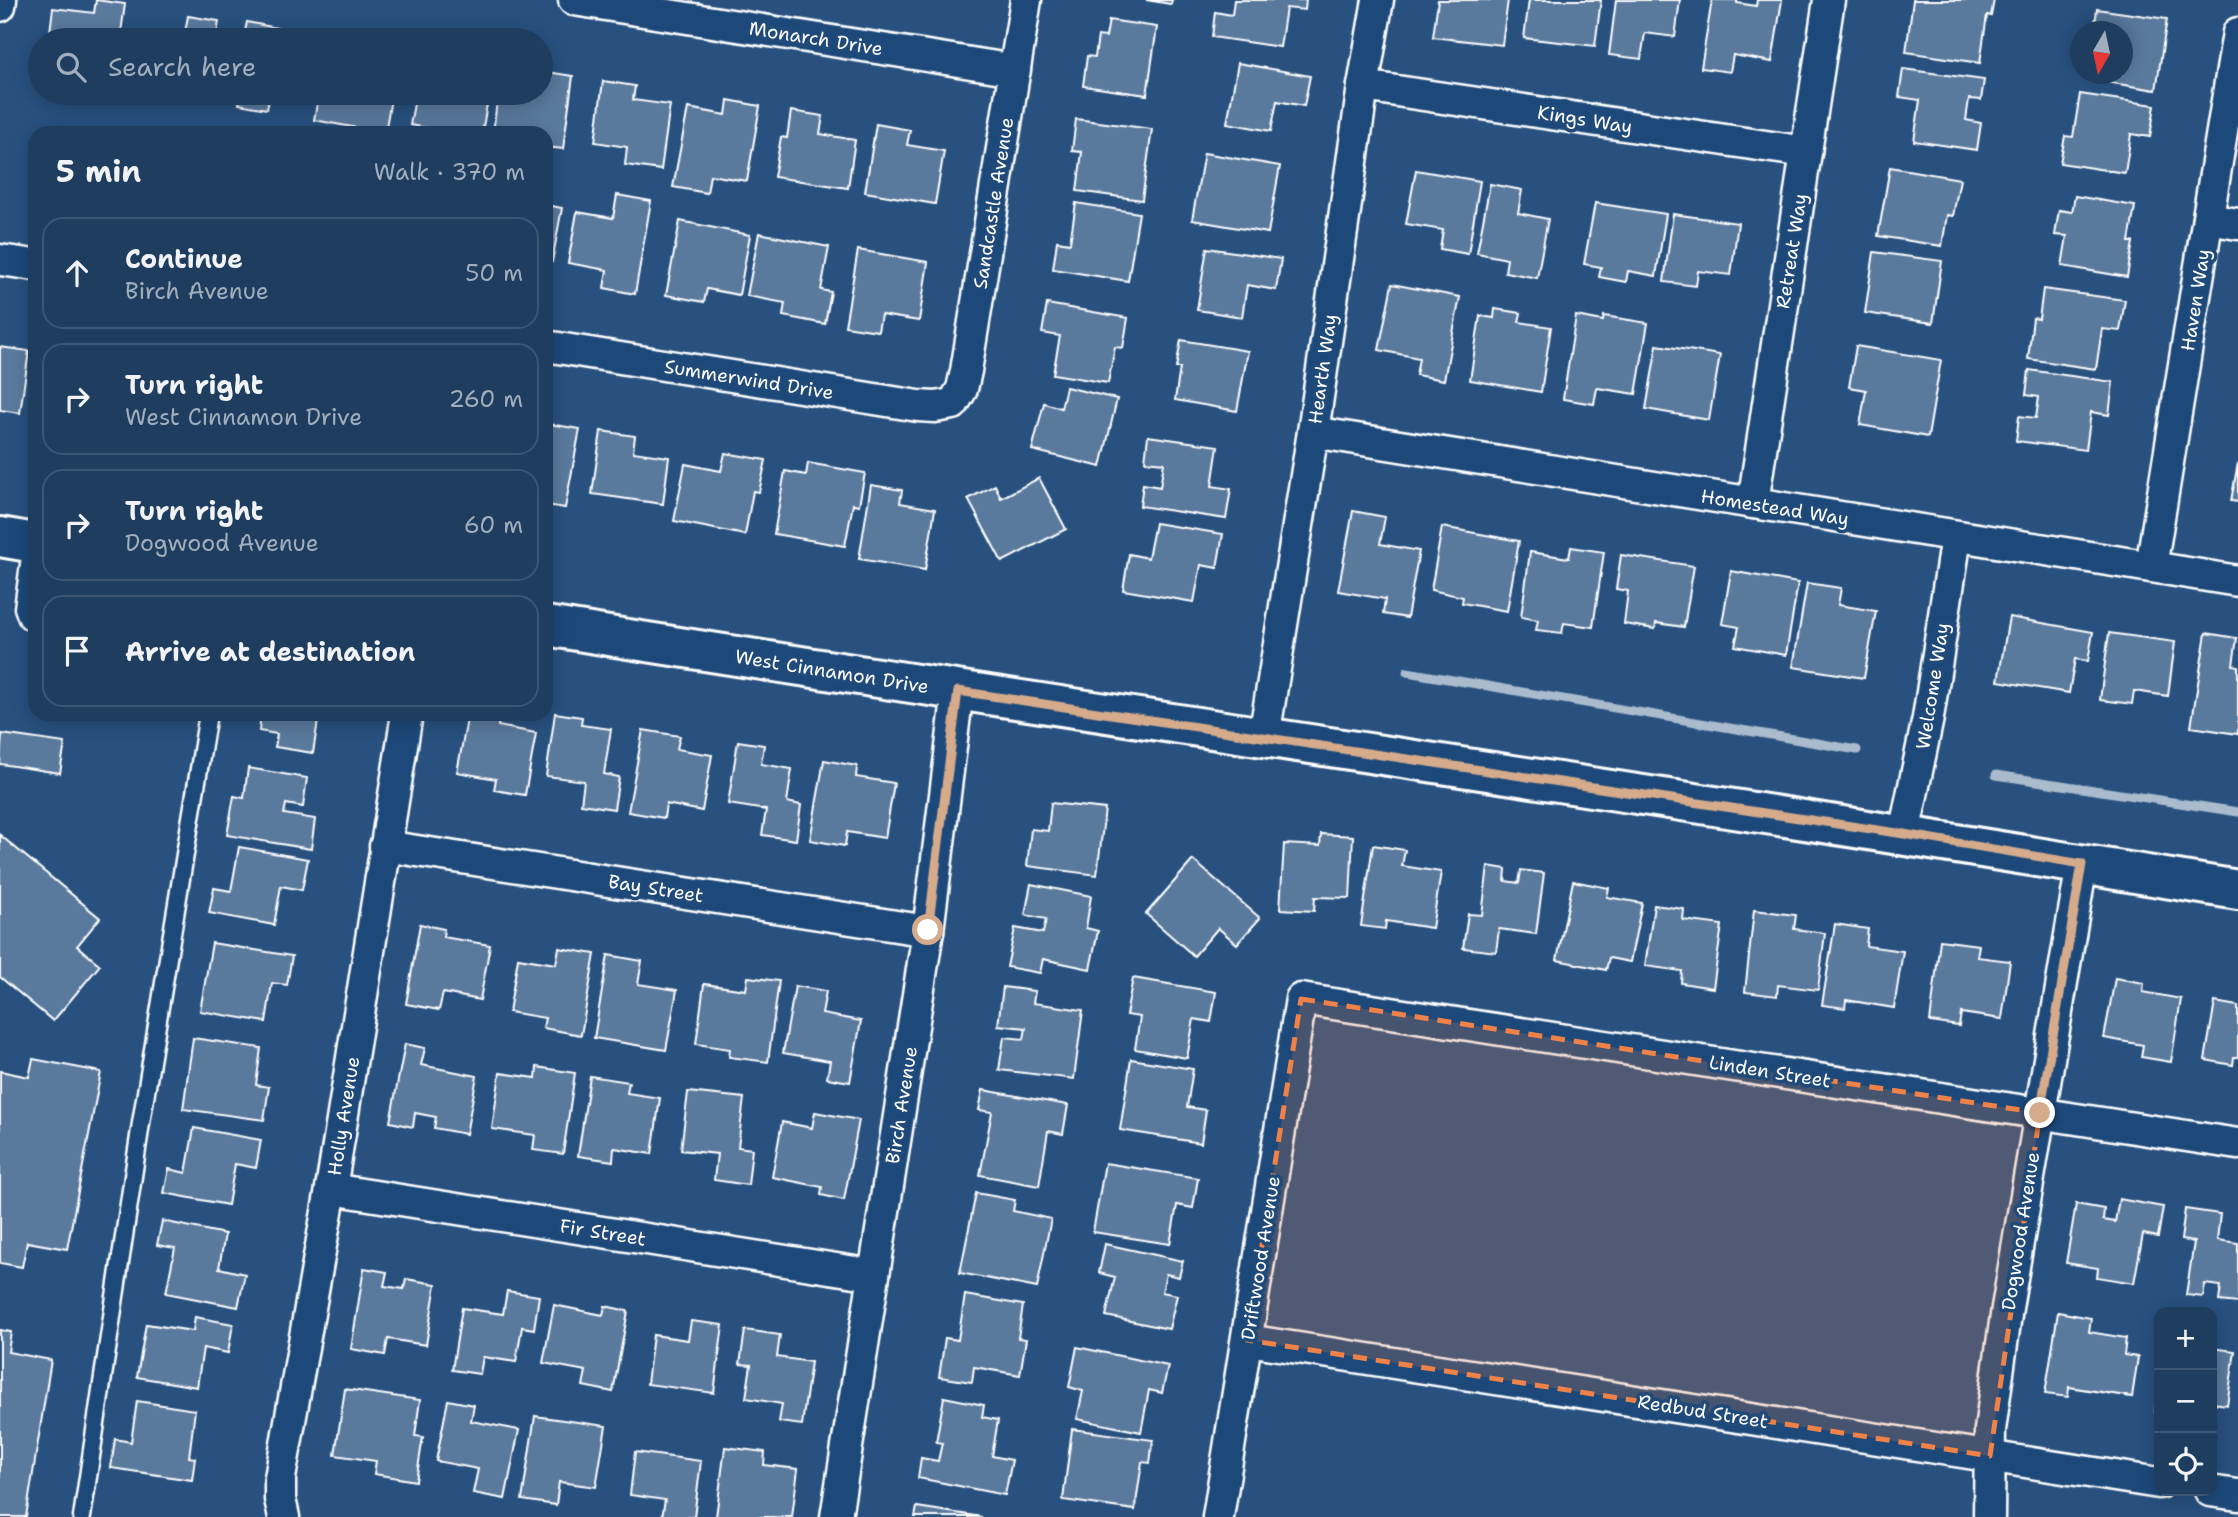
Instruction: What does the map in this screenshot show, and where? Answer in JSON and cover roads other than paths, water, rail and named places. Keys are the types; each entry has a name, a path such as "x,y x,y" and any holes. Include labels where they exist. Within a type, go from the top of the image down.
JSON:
{"main road":[{"name":"West Cinnamon Drive","path":"553,627 1904,834 2238,890"}],"street":[{"path":"0,6 1,0"},
{"name":"Monarch Drive","path":"574,0 1015,70"},
{"name":"Sandcastle Avenue","path":"953,404 962,388 966,371 1026,0"},
{"name":"Hearth Way","path":"1264,737 1378,0"},
{"name":"Retreat Way","path":"1753,503 1829,0"},
{"name":"Haven Way","path":"2151,566 2238,33"},
{"name":"Kings Way","path":"1363,86 1806,152"},
{"path":"2208,219 2238,224"},
{"path":"0,260 28,264"},
{"name":"Summerwind Drive","path":"553,347 918,406 953,404"},
{"name":"Homestead Way","path":"1313,432 2238,581"},
{"name":"Welcome Way","path":"1904,834 1928,718 1956,537"},
{"name":"Birch Avenue","path":"836,1517 928,930 958,691"},
{"name":"Holly Avenue","path":"284,1517 280,1499 280,1478 331,1189 406,721"},
{"name":"Bay Street","path":"385,846 928,930"},
{"name":"Dogwood Avenue","path":"1989,1517 1990,1430 2007,1308 2082,864"},
{"name":"Linden Street","path":"1301,999 2238,1144"},
{"name":"Driftwood Avenue","path":"1218,1517 1301,999"},
{"name":"Fir Street","path":"331,1189 874,1275"},
{"name":"Redbud Street","path":"1247,1340 2154,1482"},
{"path":"2217,1492 2238,1495"}],"lane":[{"path":"22,541 23,608 28,620"},
{"path":"82,1517 141,1123 207,721"}],"waterway":[{"path":"1407,672 1857,750"},
{"path":"1996,775 2238,812"}]}
